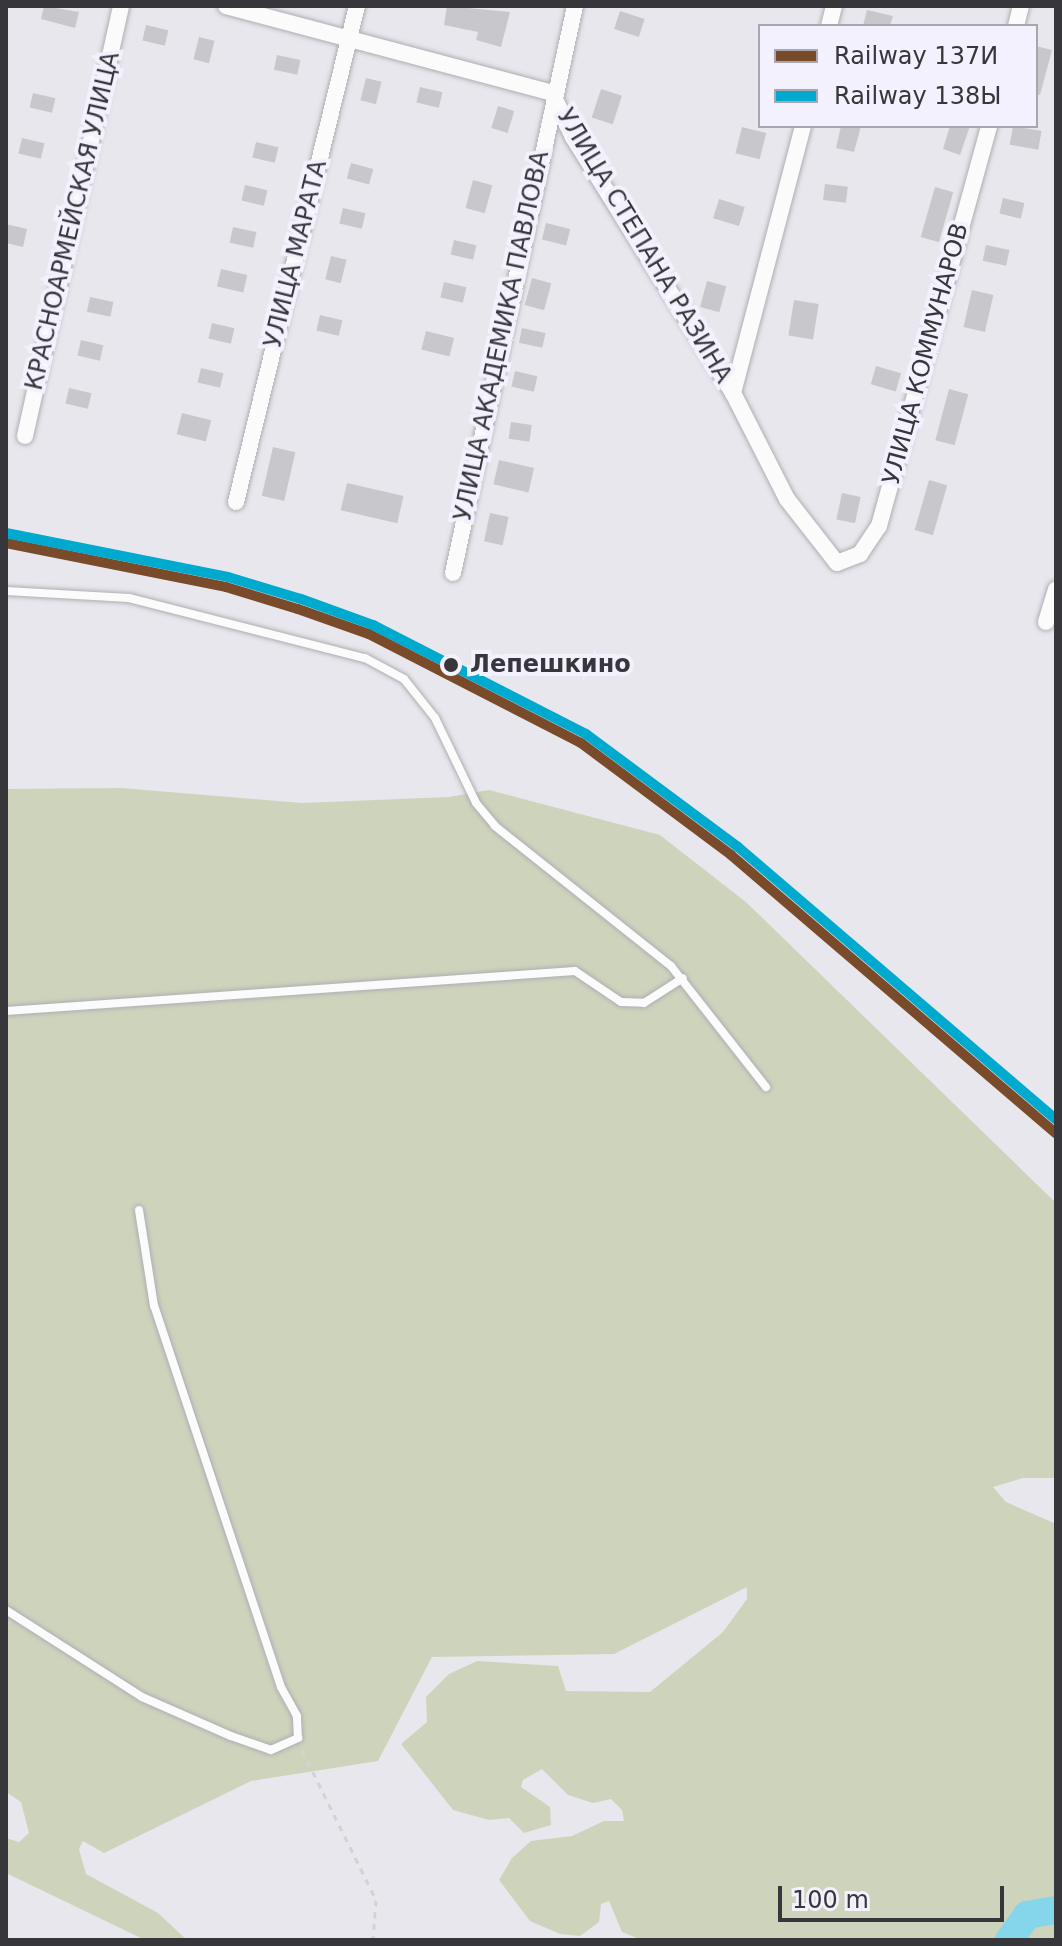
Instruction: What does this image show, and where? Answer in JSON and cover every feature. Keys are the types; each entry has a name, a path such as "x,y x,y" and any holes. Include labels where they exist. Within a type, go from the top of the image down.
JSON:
{"street":[{"name":"КРАСНОАРМЕЙСКАЯ УЛИЦА","path":"25,436 121,6"},
{"name":"УЛИЦА СТЕПАНА РАЗИНА","path":"226,6 350,36 552,93 573,137 733,393 787,499 837,563"},
{"name":"УЛИЦА МАРАТА","path":"236,502 357,6"},
{"name":"УЛИЦА АКАДЕМИКА ПАВЛОВА","path":"453,573 552,93 575,6"},
{"path":"733,393 802,128"},
{"name":"УЛИЦА КОММУНАРОВ","path":"837,563 860,554 879,526 988,128"},
{"path":"1046,622 1056,589"}],"lane":[{"path":"6,591 129,598 293,638 388,669 421,698 476,803 495,826 596,903 683,978 766,1087"},
{"path":"6,1011 575,971 621,1002 644,1003 683,978"},
{"path":"6,1610 142,1697 219,1731 271,1750 298,1738 297,1716 281,1687 154,1306 139,1210"}],"path":[{"path":"298,1738 376,1900 373,1940"}],"green space":[{"path":"121,788 302,803 449,797 489,790 660,835 747,903 1056,1203 1056,1478 1023,1478 993,1487 1006,1502 1056,1524 1056,1940 642,1940 622,1932 609,1901 601,1904 599,1922 580,1936 560,1934 530,1921 499,1880 512,1858 531,1841 572,1836 604,1821 624,1821 622,1810 611,1799 593,1803 568,1795 542,1769 523,1780 521,1787 550,1807 551,1825 524,1833 509,1818 489,1820 453,1810 401,1744 427,1722 426,1697 449,1674 477,1661 558,1666 566,1691 650,1692 723,1632 747,1599 747,1587 614,1654 432,1657 378,1761 251,1781 104,1853 83,1841 79,1849 86,1874 158,1913 187,1940 145,1940 6,1873 6,1838 19,1842 29,1833 21,1802 6,1792 6,789"}],"building":[{"path":"44,6 79,12 75,28 41,19"},
{"path":"447,6 510,12 501,47 476,40 478,32 444,25"},
{"path":"867,10 893,16 891,24 864,24"},
{"path":"620,11 645,19 639,37 614,29"},
{"path":"146,25 168,30 165,46 142,41"},
{"path":"199,37 215,41 209,63 193,59"},
{"path":"1038,46 1052,50 1038,94"},
{"path":"277,55 300,60 297,75 274,70"},
{"path":"366,78 382,82 376,104 360,100"},
{"path":"420,87 442,92 439,108 416,103"},
{"path":"601,89 622,96 613,124 592,118"},
{"path":"33,93 55,98 52,113 30,108"},
{"path":"498,106 514,111 508,133 491,128"},
{"path":"742,127 766,133 760,159 735,153"},
{"path":"841,128 860,128 854,152 836,148"},
{"path":"949,128 969,128 960,155 943,149"},
{"path":"1013,128 1042,131 1038,150 1010,145"},
{"path":"22,138 44,143 41,159 18,154"},
{"path":"256,142 278,147 275,163 252,158"},
{"path":"351,163 373,169 369,184 347,178"},
{"path":"473,180 492,185 485,213 465,208"},
{"path":"825,184 848,187 846,203 823,200"},
{"path":"245,185 267,190 264,206 241,201"},
{"path":"935,187 953,192 939,242 921,237"},
{"path":"1003,198 1024,203 1021,219 999,214"},
{"path":"719,199 745,207 739,226 713,218"},
{"path":"343,208 365,213 362,229 339,224"},
{"path":"546,223 570,229 566,246 542,239"},
{"path":"6,224 27,229 23,247 6,243"},
{"path":"233,227 256,232 253,248 230,243"},
{"path":"454,240 476,245 473,260 451,255"},
{"path":"986,245 1009,250 1006,266 983,261"},
{"path":"331,256 347,260 341,283 325,279"},
{"path":"221,269 247,275 243,293 217,287"},
{"path":"532,278 551,283 544,310 525,305"},
{"path":"707,281 726,286 719,312 700,307"},
{"path":"444,282 466,287 463,303 440,298"},
{"path":"972,290 993,295 985,332 963,327"},
{"path":"90,297 113,302 110,317 87,312"},
{"path":"794,300 819,304 813,339 788,336"},
{"path":"320,315 342,320 339,336 316,331"},
{"path":"212,323 234,328 231,344 208,339"},
{"path":"522,328 545,333 542,348 519,343"},
{"path":"426,331 454,338 450,356 421,349"},
{"path":"81,340 103,345 100,361 77,356"},
{"path":"876,366 901,373 896,391 871,384"},
{"path":"201,368 223,373 220,388 198,383"},
{"path":"515,371 537,376 534,392 511,387"},
{"path":"69,388 91,393 88,409 65,404"},
{"path":"949,389 968,394 955,445 935,440"},
{"path":"182,413 211,420 206,442 177,434"},
{"path":"511,422 532,425 529,442 509,439"},
{"path":"273,447 295,452 284,501 262,496"},
{"path":"499,460 534,468 528,492 493,484"},
{"path":"929,480 947,485 933,535 915,530"},
{"path":"347,483 404,496 397,523 341,510"},
{"path":"842,493 861,497 855,523 836,519"},
{"path":"490,513 509,517 503,545 484,541"}],"waterway":[{"path":"1009,1940 1027,1915 1056,1910"}],"rail line":[{"name":"138Ы","path":"6,533 228,577 301,599 373,625 586,734 738,847 1056,1120"},
{"name":"137И","path":"6,543 226,587 298,609 369,634 581,743 731,855 1056,1134"}],"place":[{"name":"Лепешкино","path":"451,665"}]}
